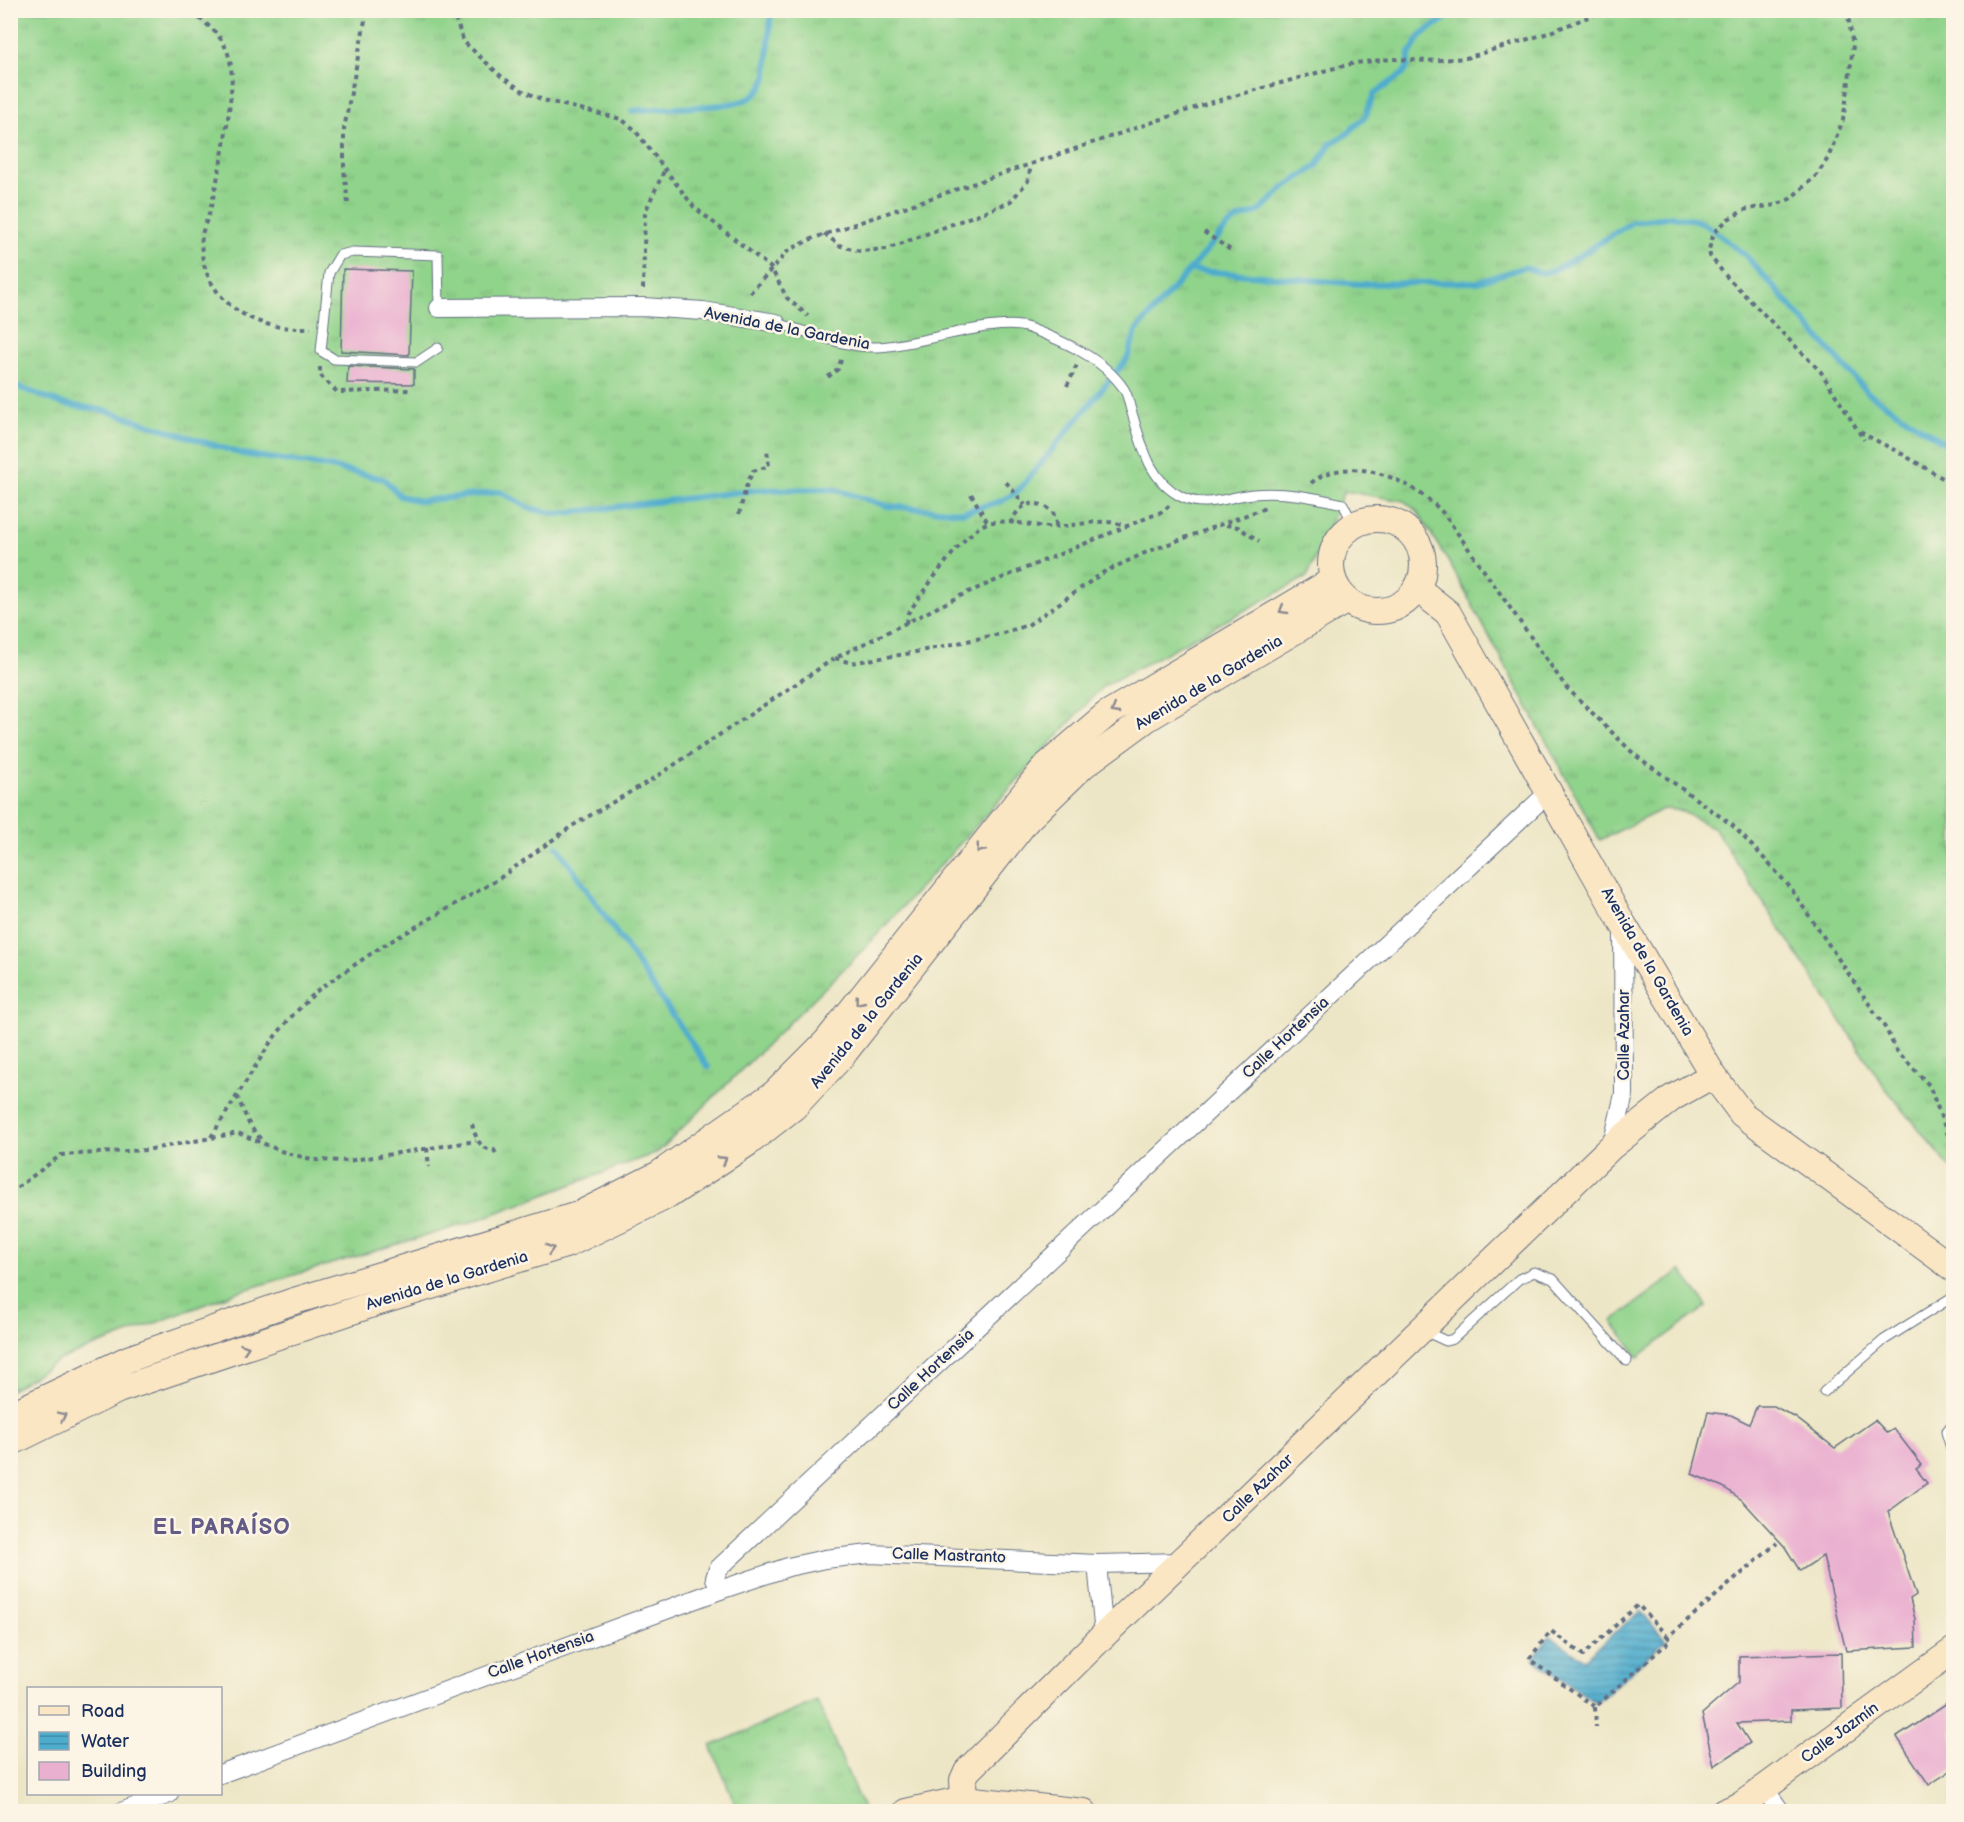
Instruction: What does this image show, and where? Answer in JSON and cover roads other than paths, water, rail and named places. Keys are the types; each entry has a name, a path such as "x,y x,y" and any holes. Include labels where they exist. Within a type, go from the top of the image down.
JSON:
{"street":[{"name":"Avenida de la Gardenia","path":"439,308 643,308 703,311 776,324"},
{"path":"1384,519 1398,524 1411,533 1424,560 1423,575 1418,589 1402,605 1381,612 1366,610 1340,590 1331,564 1334,549 1342,535 1354,525 1369,520 1384,519"},
{"name":"Avenida de la Gardenia","path":"1418,589 1448,613 1623,924 1713,1075 1742,1114 1953,1269"},
{"name":"Avenida de la Gardenia","path":"10,1415 128,1359 281,1306 578,1215 658,1174 775,1093 826,1042 1045,767 1107,714 1340,590"},
{"name":"Avenida de la Gardenia","path":"10,1443 118,1390 290,1331 568,1244 669,1195 748,1143 794,1107 841,1057 1027,820 1084,765 1148,718 1340,590"},
{"name":"Calle Hortensia","path":"222,1773 720,1590 715,1578 718,1569 1549,792"},
{"name":"Calle Azahar","path":"1612,1146 1624,1094 1623,924"},
{"name":"Calle Azahar","path":"964,1805 963,1780 967,1771 1104,1635 1183,1562 1612,1146 1672,1098 1713,1075"},
{"path":"281,1306 290,1331"},
{"name":"Calle Mastranto","path":"720,1590 788,1567 825,1558 870,1554 1097,1564 1183,1562"},
{"path":"1097,1564 1104,1635"},
{"name":"Calle Jazmín","path":"1724,1812 1741,1805 1953,1650"},
{"path":"1764,1788 1781,1812"},
{"path":"121,1812 166,1795"},
{"path":"906,1812 964,1805 1084,1812"}],"lane":[{"path":"438,348 417,362 334,359 321,351 321,329 328,273 340,255 353,252 438,255 439,308"},
{"name":"Avenida de la Gardenia","path":"776,324 838,342 876,347 933,339 986,327 1026,327 1082,353 1101,365 1125,390 1148,463 1165,488 1185,499 1214,502 1252,494 1298,494 1343,504 1354,525"},
{"path":"1422,1330 1438,1339 1446,1341 1453,1339 1519,1279 1534,1272 1553,1280 1627,1361"},
{"path":"1824,1392 1884,1340 1953,1296"},
{"path":"1953,1422 1946,1432 1953,1458"}],"water":[{"path":"1640,1611 1666,1640 1596,1703 1533,1659 1550,1636 1584,1659"}],"waterway":[{"path":"632,111 714,106 730,104 753,96 763,86 767,72 771,10"},
{"path":"10,384 63,404 107,411 242,454 330,467 384,479 400,496 420,501 500,492 529,508 557,514 756,490 834,489 887,506 963,512 1002,501 1018,491 1127,359 1136,331 1227,227 1236,220 1260,211 1285,187 1317,166 1330,144 1347,134 1365,117 1374,94 1403,74 1407,68 1410,53 1422,34 1458,10"},
{"path":"1190,270 1360,284 1478,282 1525,267 1540,273 1552,271 1632,222 1673,216 1698,221 1746,256 1868,393 1954,449"},
{"path":"557,846 708,1067"}],"district":[{"name":"EL PARAÍSO","path":"222,1527"}]}
